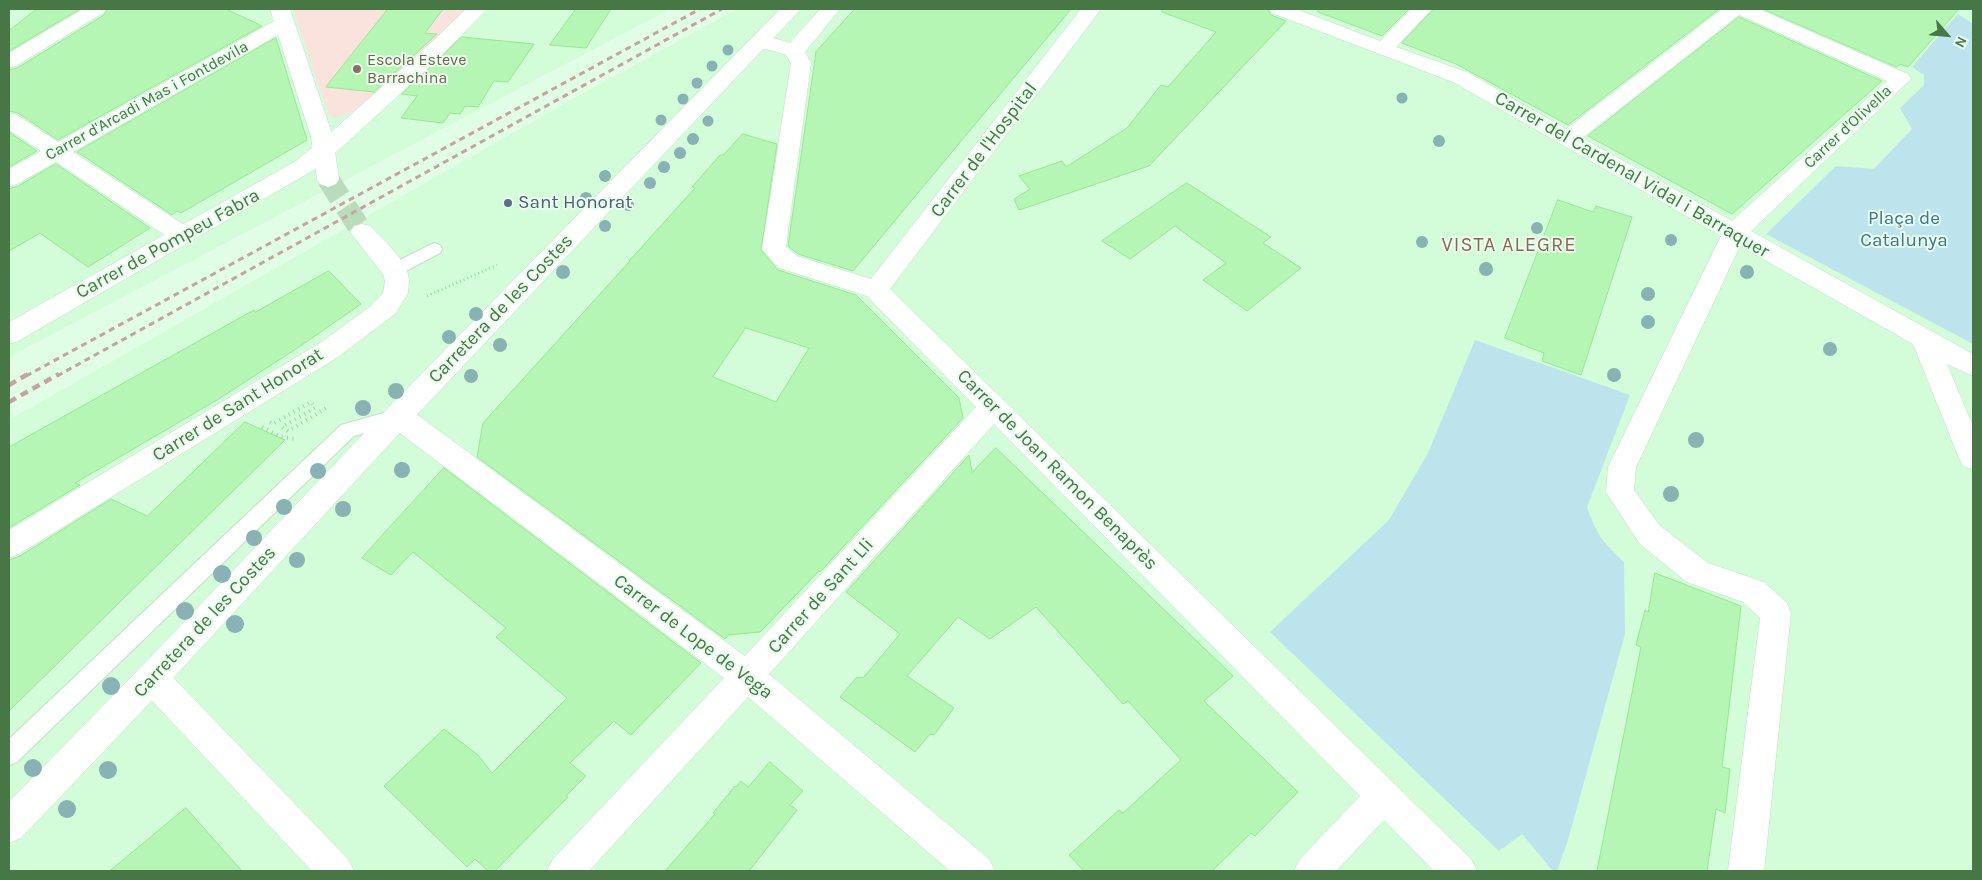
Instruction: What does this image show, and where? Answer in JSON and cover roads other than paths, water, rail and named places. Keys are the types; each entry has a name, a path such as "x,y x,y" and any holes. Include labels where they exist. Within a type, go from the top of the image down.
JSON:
{"street":[{"path":"9,62 96,9"},
{"name":"Carrer de Pompeu Fabra","path":"9,334 287,178 325,152 477,9"},
{"name":"Carretera de les Costes","path":"9,826 152,678 398,416 791,9"},
{"path":"758,43 772,44 794,51 808,38 830,9"},
{"name":"Carrer de l'Hospital","path":"876,290 1091,9"},
{"name":"Carrer del Cardenal Vidal i Barraquer","path":"1279,9 1460,77 1973,366"},
{"path":"1383,49 1422,9"},
{"path":"1567,139 1734,9"},
{"name":"Carrer d'Olivella","path":"1734,233 1902,78 1742,9"},
{"path":"282,16 325,152 324,161 328,179"},
{"name":"Carrer d'Arcadi Mas i Fontdevila","path":"9,179 282,16"},
{"name":"Carrer de Joan Ramon Benaprès","path":"794,51 800,63 774,249 788,262 876,290 1459,871"},
{"path":"9,120 176,232 186,234"},
{"path":"362,232 386,258 394,270"},
{"path":"1734,233 1622,467 1620,492 1650,535 1698,572 1753,592 1776,613 1746,871"},
{"name":"Carrer de Sant Honorat","path":"9,545 329,350 376,315 392,300 397,288 398,279 394,270"},
{"path":"1924,340 1973,458"},
{"name":"Carrer de Sant Lli","path":"565,871 747,676 993,407"},
{"name":"Carrer de Lope de Vega","path":"398,416 747,676 977,871"},
{"path":"152,678 336,871"},
{"path":"1312,871 1383,796"}],"lane":[{"path":"394,270 434,249"},
{"name":"Carretera de les Costes","path":"9,754 348,430 398,416"}],"tunnel":[{"path":"328,179 362,232"}],"railway":[{"path":"26,376 700,9"},
{"path":"57,376 722,9"},
{"path":"9,385 28,374"},
{"path":"9,402 59,374"}],"place":[{"name":"Escola Esteve Barrachina","path":"357,69"},
{"name":"Sant Honorat","path":"508,203"}],"district":[{"name":"VISTA ALEGRE","path":"1509,245"}],"park label":[{"name":"Plaça de Catalunya","path":"1904,230"}]}
